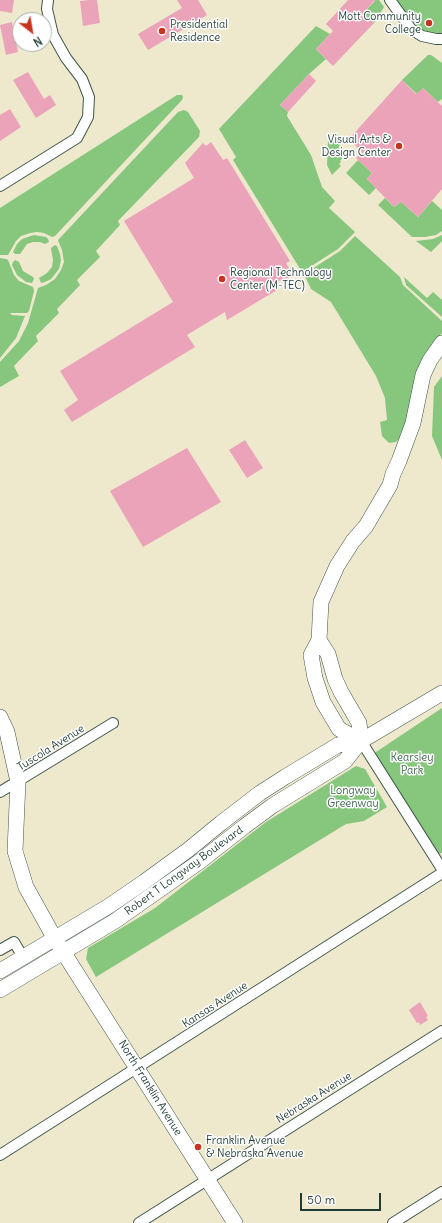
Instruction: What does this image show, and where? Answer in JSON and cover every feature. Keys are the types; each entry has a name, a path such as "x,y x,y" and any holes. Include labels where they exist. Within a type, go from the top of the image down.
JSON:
{"street":[{"path":"0,186 77,138 88,117 88,97 82,79 66,58 53,35 47,9 48,0"},
{"path":"390,0 411,29 422,36 442,39"},
{"path":"361,741 339,729 323,702 315,678 311,656 319,640 321,602 336,566 353,541 366,526 390,485 413,423 423,375 430,360 442,343"},
{"path":"319,640 328,654 335,679 341,692 359,723 361,741 442,869"},
{"name":"Robert T Longway Boulevard","path":"0,990 115,921 151,897 272,806 345,761 361,741 442,693"},
{"name":"North Franklin Avenue","path":"0,717 7,732 18,782 15,851 26,887 55,939 235,1223"},
{"name":"Tuscola Avenue","path":"0,792 114,723"},
{"name":"Robert T Longway Boulevard","path":"0,971 109,906 188,850 272,785 338,745 361,741"},
{"name":"Kansas Avenue","path":"0,1156 442,873"},
{"path":"0,950 14,942 23,957"},
{"name":"Nebraska Avenue","path":"139,1223 442,1031"},
{"path":"393,1223 442,1192"}],"green space":[{"path":"374,0 379,0 384,7 374,23 363,13 375,1"},
{"name":"Mott Community College","path":"397,0 442,0 442,34 428,33 420,28 408,18"},
{"path":"316,26 330,34 316,49 326,59 309,74 280,105 288,112 287,116 311,155 322,187 335,201 329,208 355,232 338,249 302,272 233,160 236,157 219,129"},
{"path":"428,55 431,55 442,63 442,99 438,102 423,88 417,94 402,80"},
{"path":"177,95 182,95 182,100 55,236 52,237 44,233 37,232 21,236 16,241 8,255 0,255 0,208"},
{"path":"184,110 188,112 200,131 199,137 118,221 120,225 96,251 100,257 77,280 80,285 57,309 59,313 36,336 38,341 14,366 19,376 0,387 0,362 19,341 28,323 38,288 55,279 61,270 64,262 62,250 58,240 178,112"},
{"path":"334,132 341,138 338,152 343,157 339,164 341,166 332,175 327,165 328,141"},
{"path":"358,160 372,173 367,179 376,188 369,195 346,173"},
{"path":"385,198 394,207 401,202 418,217 432,201 442,210 442,231 436,235 412,237 378,205"},
{"path":"34,235 46,237 49,242 45,244 33,242 27,244 20,254 15,254 13,252 17,244 22,239"},
{"path":"442,235 442,241 431,252 416,241 433,239"},
{"path":"355,236 400,277 403,285 442,321 442,333 426,352 415,380 403,435 396,442 389,443 382,436 380,422 387,420 385,398 376,376 331,302 311,289 304,274 340,251"},
{"path":"55,245 57,246 61,260 59,269 51,279 41,283 39,278 47,273 52,267 53,260 51,248"},
{"path":"0,258 8,260 14,275 19,281 33,287 34,291 29,311 27,313 10,313 12,315 25,316 16,338 0,358"},
{"path":"15,260 19,262 23,271 33,277 34,279 32,283 26,282 17,275 12,265"},
{"path":"404,277 427,298 433,292 442,300 442,317 406,285"},
{"path":"442,376 442,460 432,436 434,387"},
{"name":"Kearsley Park","path":"442,708 442,853 432,855 370,756"},
{"name":"Longway Greenway","path":"356,766 365,769 387,807 364,821 346,824 96,977 86,959 88,948 155,908 266,822"}],"building":[{"path":"0,0 14,0 12,13 0,11"},
{"path":"97,0 100,23 83,26 80,1"},
{"name":"Presidential Residence","path":"177,0 198,0 207,15 148,50 138,34 182,8"},
{"path":"348,0 375,0 363,13 374,23 333,66 316,49 333,31 326,24"},
{"path":"12,22 12,52 18,52 6,55 0,25"},
{"path":"28,72 44,99 50,95 56,105 36,118 13,80"},
{"path":"309,74 316,81 288,112 280,105"},
{"name":"Visual Arts & Design Center","path":"402,80 416,94 423,88 442,106 442,189 418,217 401,202 394,207 367,179 372,173 356,158 362,152 349,139"},
{"path":"10,109 21,127 0,141 0,115"},
{"name":"Regional Technology Center (M-TEC)","path":"211,142 223,160 227,158 290,261 286,263 294,276 273,283 277,290 227,320 225,312 187,335 195,347 72,422 64,410 78,400 60,371 173,302 124,221 194,178 185,163 203,143 206,146"},
{"path":"245,440 263,468 247,478 229,450"},
{"path":"187,448 221,502 143,547 110,491"},
{"path":"420,1002 428,1016 426,1017 428,1020 420,1025 419,1022 417,1023 409,1010"}],"place":[{"name":"Mott Community College","path":"429,23"},
{"name":"Presidential Residence","path":"162,31"},
{"name":"Visual Arts & Design Center","path":"399,146"},
{"name":"Regional Technology Center (M-TEC)","path":"222,279"},
{"name":"Franklin Avenue & Nebraska Avenue","path":"198,1147"}]}
